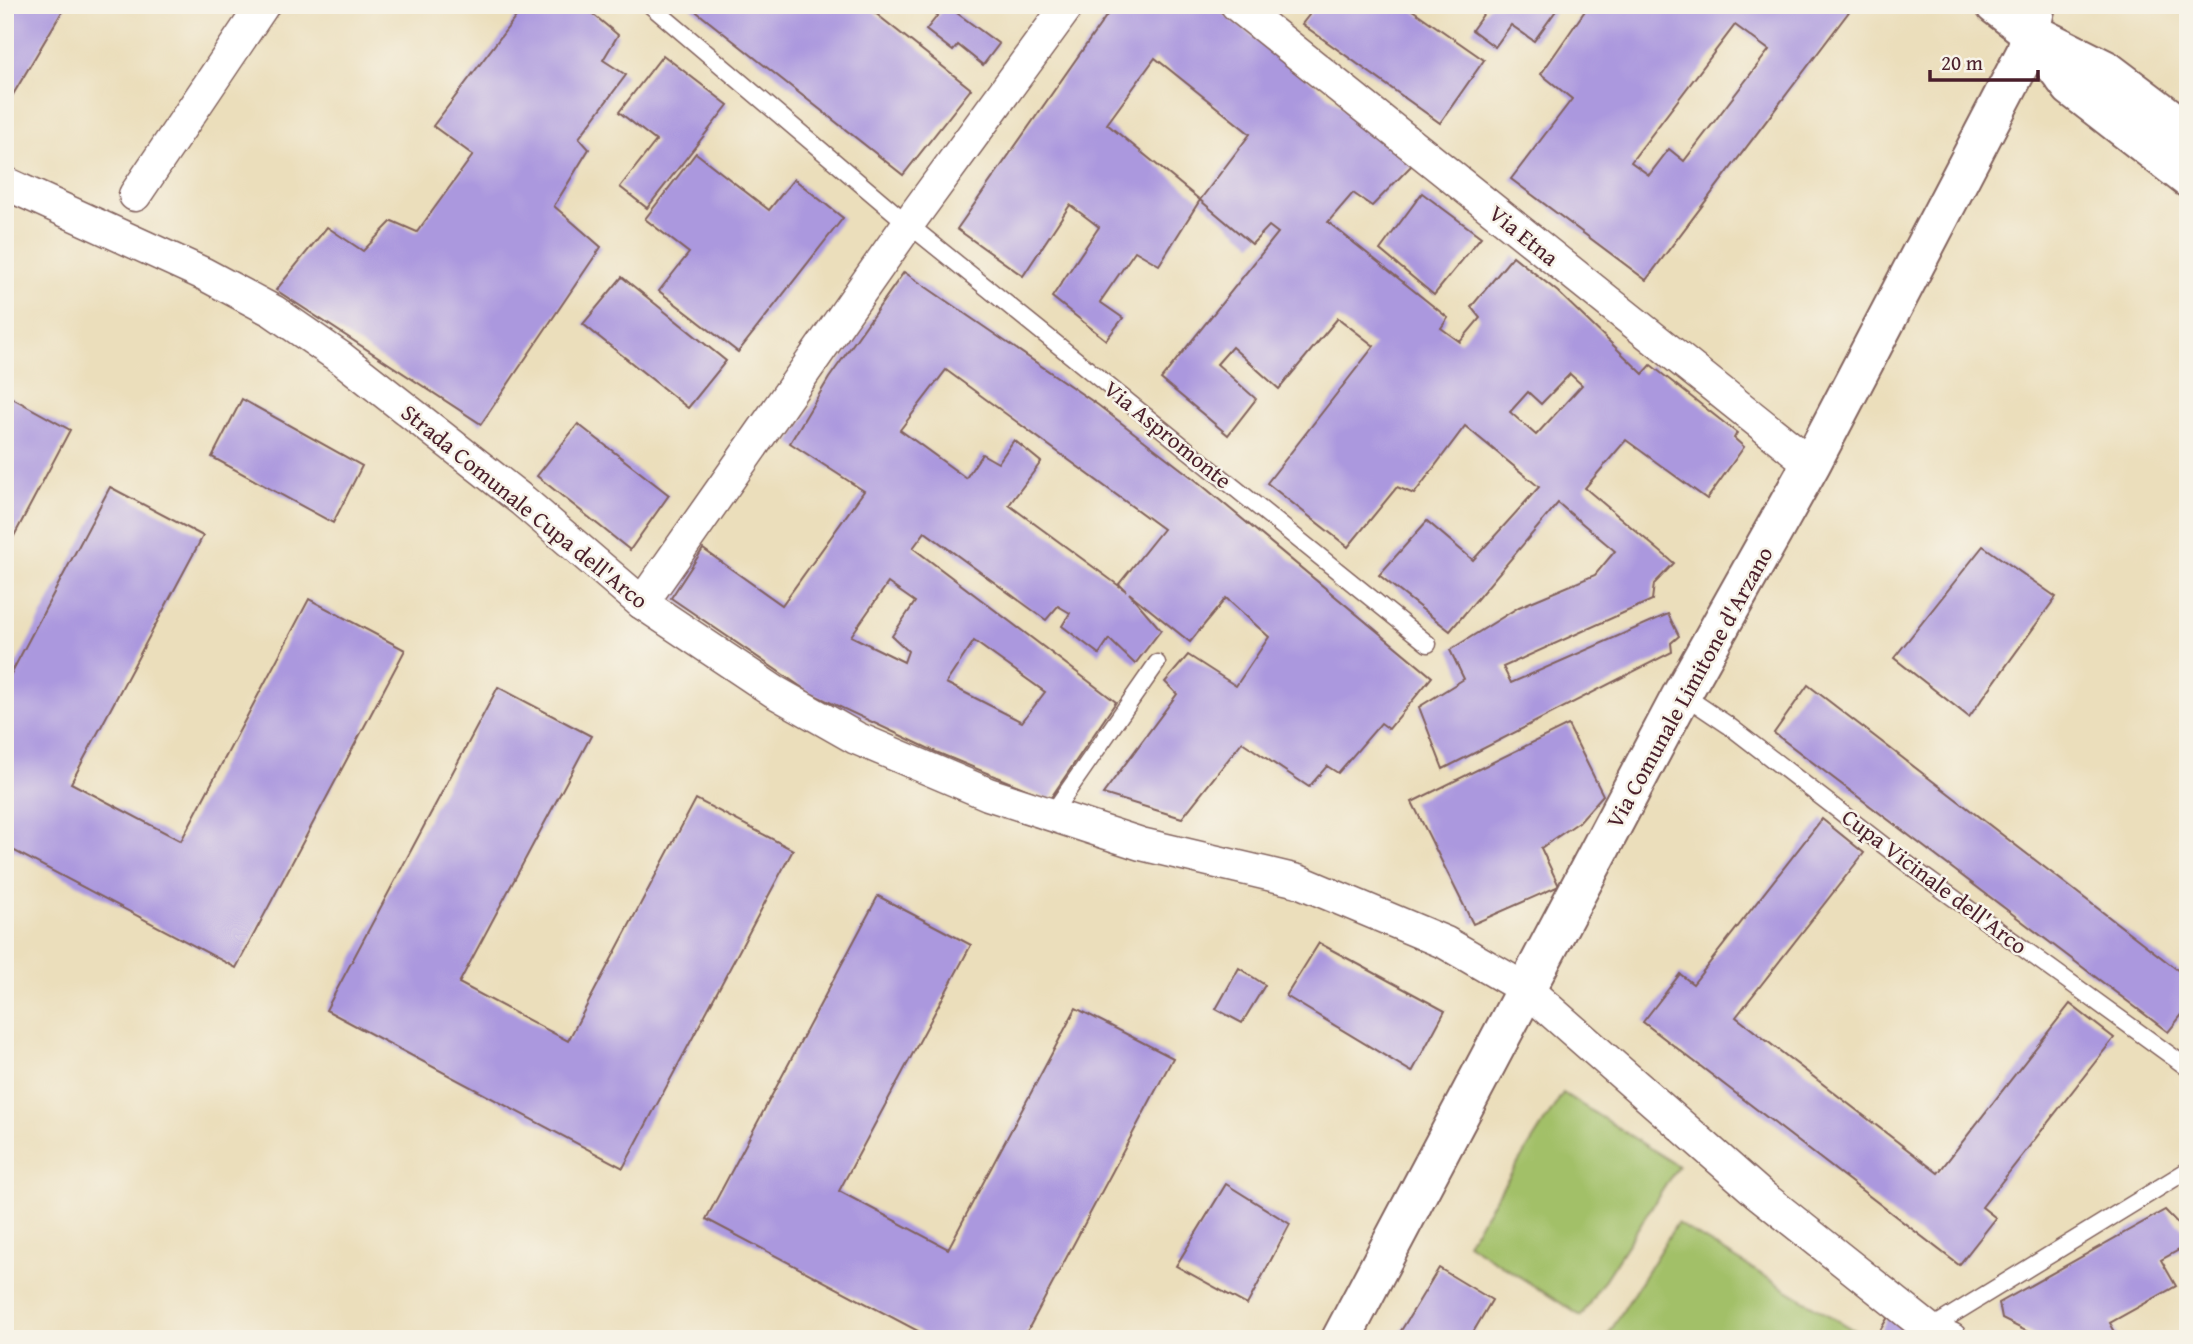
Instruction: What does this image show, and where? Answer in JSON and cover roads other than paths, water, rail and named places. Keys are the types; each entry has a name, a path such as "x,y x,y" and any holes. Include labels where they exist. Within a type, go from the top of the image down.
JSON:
{"main road":[{"path":"1995,5 2033,19 2188,132"},
{"name":"Via Comunale Limitone d'Arzano","path":"1341,1339 1682,694 1811,464 2026,51 2033,19"},
{"path":"2033,19 2071,87 2188,178"}],"street":[{"path":"135,195 263,5"},
{"path":"642,603 908,224 1068,5"},
{"name":"Via Etna","path":"1237,5 1811,464"},
{"name":"Strada Comunale Cupa dell'Arco","path":"5,183 204,274 273,310 341,358 491,476 642,603 775,692 856,738 988,794 1051,815 1141,844 1298,881 1446,943 1527,990"},
{"path":"1527,990 1758,1192 1940,1334"}],"lane":[{"name":"Via Aspromonte","path":"650,5 908,224 1428,644"},
{"path":"1051,815 1157,663"},
{"name":"Cupa Vicinale dell'Arco","path":"1682,694 1728,725 1922,875 2188,1068"},
{"path":"1940,1334 2188,1170"}]}
